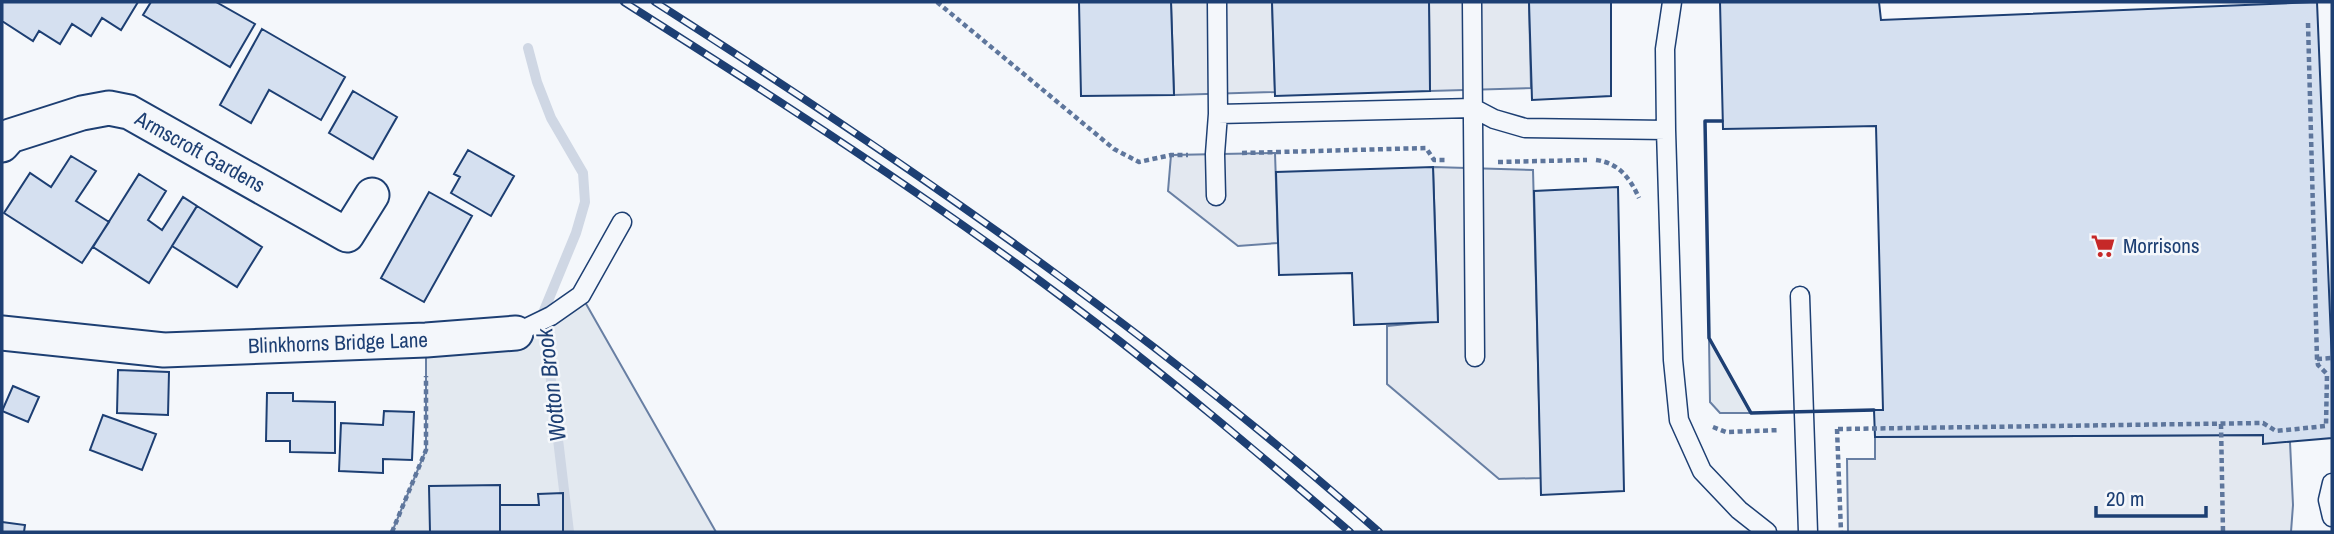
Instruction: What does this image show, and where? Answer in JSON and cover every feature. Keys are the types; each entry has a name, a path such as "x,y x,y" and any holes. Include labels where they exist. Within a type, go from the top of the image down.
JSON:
{"street":[{"name":"Armscroft Gardens","path":"2,145 10,136 82,113 109,108 129,112 348,235 372,195"},
{"name":"Blinkhorns Bridge Lane","path":"2,333 164,350 426,340 516,333"}],"lane":[{"path":"1216,196 1217,2"},
{"path":"1472,2 1475,357"},
{"path":"1672,2 1665,49 1666,130 1673,360 1679,420 1702,471 1739,510 1767,532"},
{"path":"1218,114 1473,108 1494,119 1525,128 1666,130"},
{"name":"Blinkhorns Bridge Lane","path":"516,333 551,316 581,295 622,222"},
{"path":"1800,296 1808,532"},
{"path":"2332,483 2328,500 2332,517"}],"path":[{"path":"937,2 1114,149 1139,162 1171,155 1426,148 1434,160 1599,160 1613,164 1628,176 1639,197 1640,208"},
{"path":"1710,421 1714,429 1726,432 2263,423 2276,430 2326,426 2326,374 2318,365 2317,359 2308,23"},
{"path":"392,532 426,450 426,340"},
{"path":"2317,359 2332,358"},
{"path":"2221,424 2223,532"},
{"path":"1838,429 1841,532"}],"shaded area":[{"path":"1171,2 1272,2 1275,92 1174,95"},
{"path":"1429,2 1529,2 1531,88 1430,91"},
{"path":"1275,153 1278,243 1238,246 1168,191 1171,155"},
{"path":"1433,167 1533,170 1541,478 1499,479 1387,384 1387,326 1438,321"},
{"path":"581,295 716,532 392,532 426,450 426,340 516,333"},
{"path":"1709,338 1751,413 1720,413 1710,402"},
{"path":"2263,435 2290,442 2293,505 2291,532 1848,532 1847,459 1875,459 1875,437"}],"building":[{"path":"2,2 138,2 121,30 102,18 91,36 72,24 60,44 39,31 33,41 2,21"},
{"path":"151,2 216,2 255,24 230,67 143,15"},
{"path":"1079,2 1171,2 1174,95 1081,96"},
{"path":"1272,2 1429,2 1430,91 1275,96"},
{"path":"1529,2 1611,2 1611,96 1532,100"},
{"name":"Morrisons","path":"1720,2 1879,2 1881,20 2317,2 2332,363 2332,438 2263,444 2263,435 1875,437 1874,410 1883,410 1876,126 1723,129"},
{"path":"262,29 345,77 321,120 269,90 251,123 220,105"},
{"path":"353,91 397,117 373,159 329,133"},
{"path":"468,150 514,176 491,216 451,193 460,177 454,174"},
{"path":"71,156 96,171 76,201 109,222 82,263 4,213 30,173 51,187"},
{"path":"1433,167 1438,322 1354,325 1352,273 1279,275 1276,172"},
{"path":"139,174 166,191 148,220 162,230 183,197 197,206 149,283 93,247"},
{"path":"1618,187 1624,491 1541,495 1534,191"},
{"path":"429,192 472,216 424,302 381,278"},
{"path":"197,206 262,247 237,287 172,246"},
{"path":"118,370 169,372 168,415 117,413"},
{"path":"13,386 39,397 28,422 2,411"},
{"path":"267,393 293,393 293,401 335,402 335,453 290,452 290,441 266,441"},
{"path":"384,411 414,412 412,460 383,459 383,473 339,471 341,423 383,425"},
{"path":"103,415 156,434 142,470 90,450"},
{"path":"500,485 500,532 430,532 429,486"},
{"path":"563,493 563,532 500,532 500,505 539,505 538,494"},
{"path":"2,522 25,525 24,532 2,532"}],"waterway":[{"name":"Wotton Brook","path":"528,48 551,118 583,173 585,202 576,233 543,313 569,532"}],"railway":[{"path":"624,2 848,147 1013,261 1175,385 1350,532"},
{"path":"655,2 844,125 1028,253 1206,388 1379,532"}],"wall":[{"path":"1722,121 1705,121 1709,338 1751,413 1874,410"}],"place":[{"name":"Morrisons","path":"2103,246"}]}
